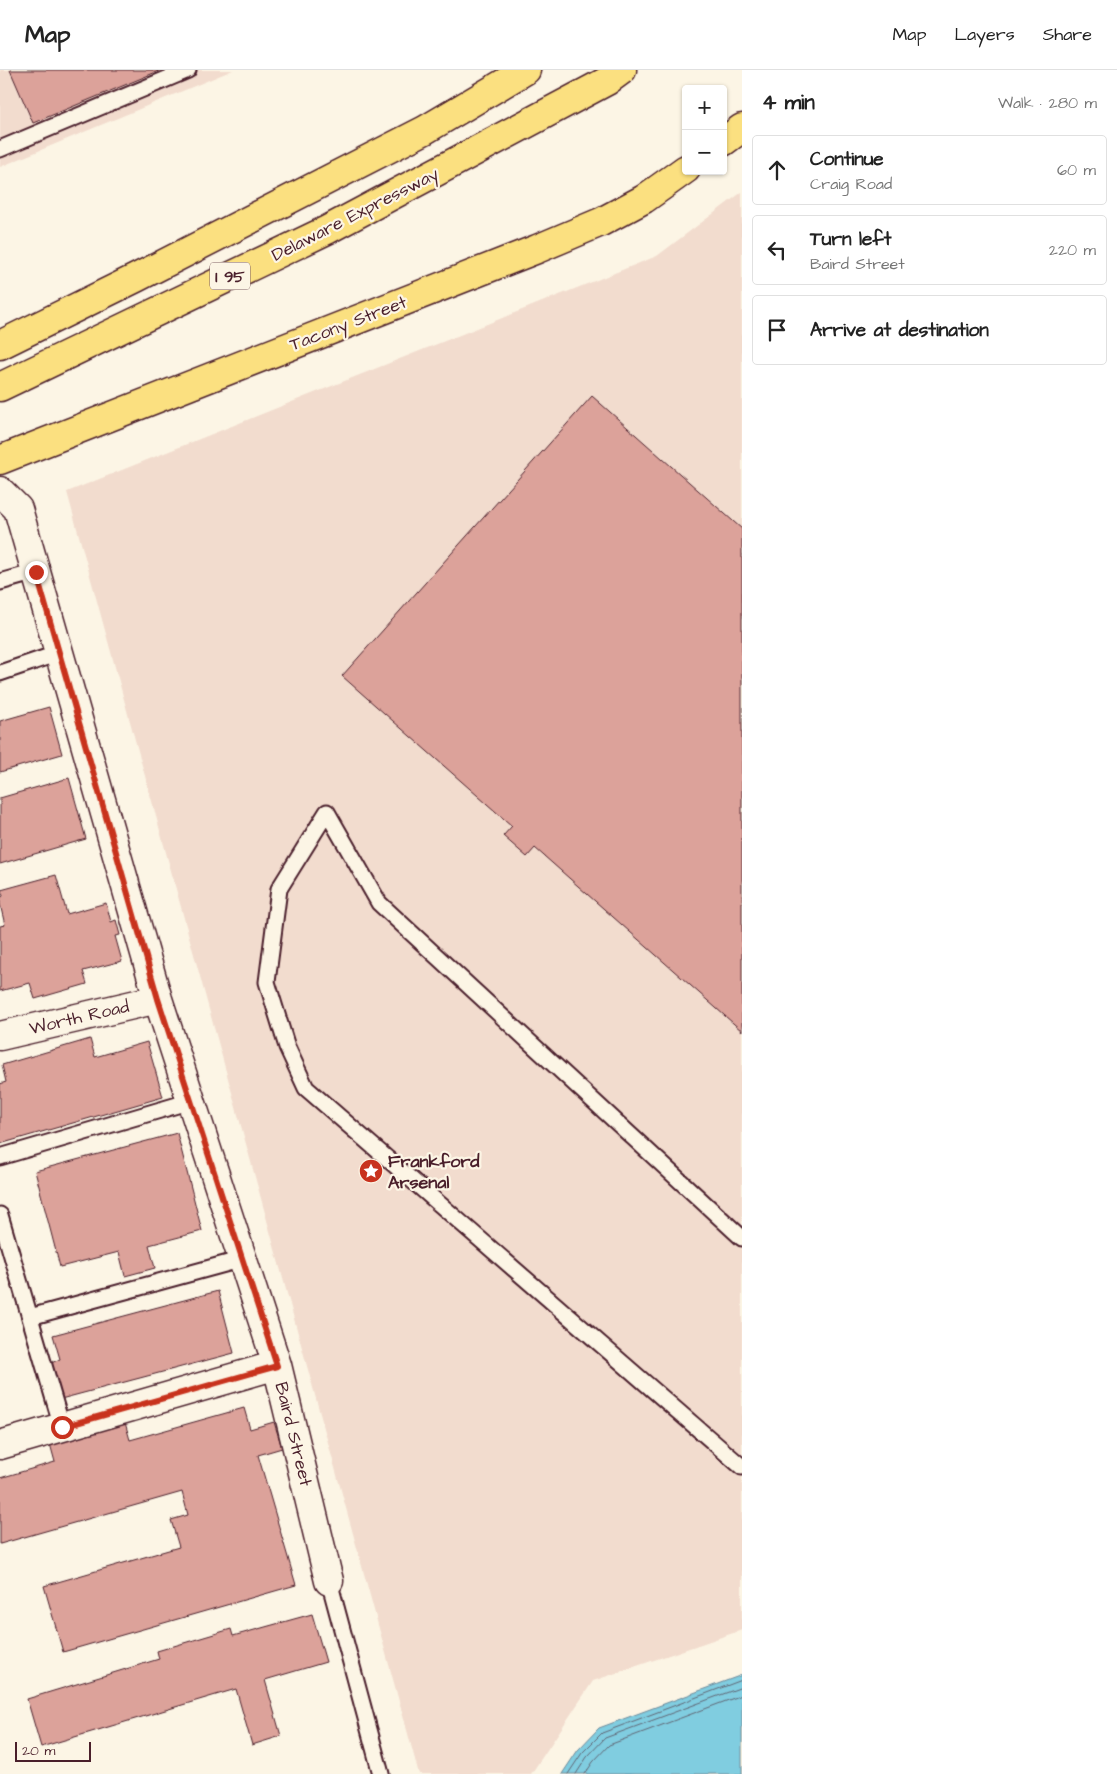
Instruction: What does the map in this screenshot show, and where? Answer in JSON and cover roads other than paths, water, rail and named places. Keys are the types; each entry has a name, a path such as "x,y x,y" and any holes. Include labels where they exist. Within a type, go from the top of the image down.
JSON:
{"main road":[{"name":"I 95","path":"0,345 136,278 416,134 526,70"},
{"name":"Delaware Expressway","path":"0,387 327,230 608,81 622,70"},
{"path":"727,139 742,128"},
{"name":"Tacony Street","path":"0,460 601,222 644,199 682,172"}],"street":[{"name":"Baird Street","path":"0,491 18,509 158,999 277,1366 329,1581"},
{"name":"Worth Road","path":"0,1036 158,999"},
{"path":"0,1445 277,1366"}],"lane":[{"path":"0,149 188,70"},
{"path":"0,582 36,572"},
{"path":"0,673 59,653"},
{"path":"742,1238 380,903 327,812 279,889 267,982 287,1047 306,1088 742,1467"},
{"path":"0,1158 191,1101"},
{"path":"0,1215 62,1427"},
{"path":"30,1317 242,1259"},
{"path":"329,1581 381,1774"}],"water":[{"path":"742,1675 742,1774 562,1774 578,1750 599,1728"}],"place":[{"name":"Frankford Arsenal","path":"371,1171"}]}
